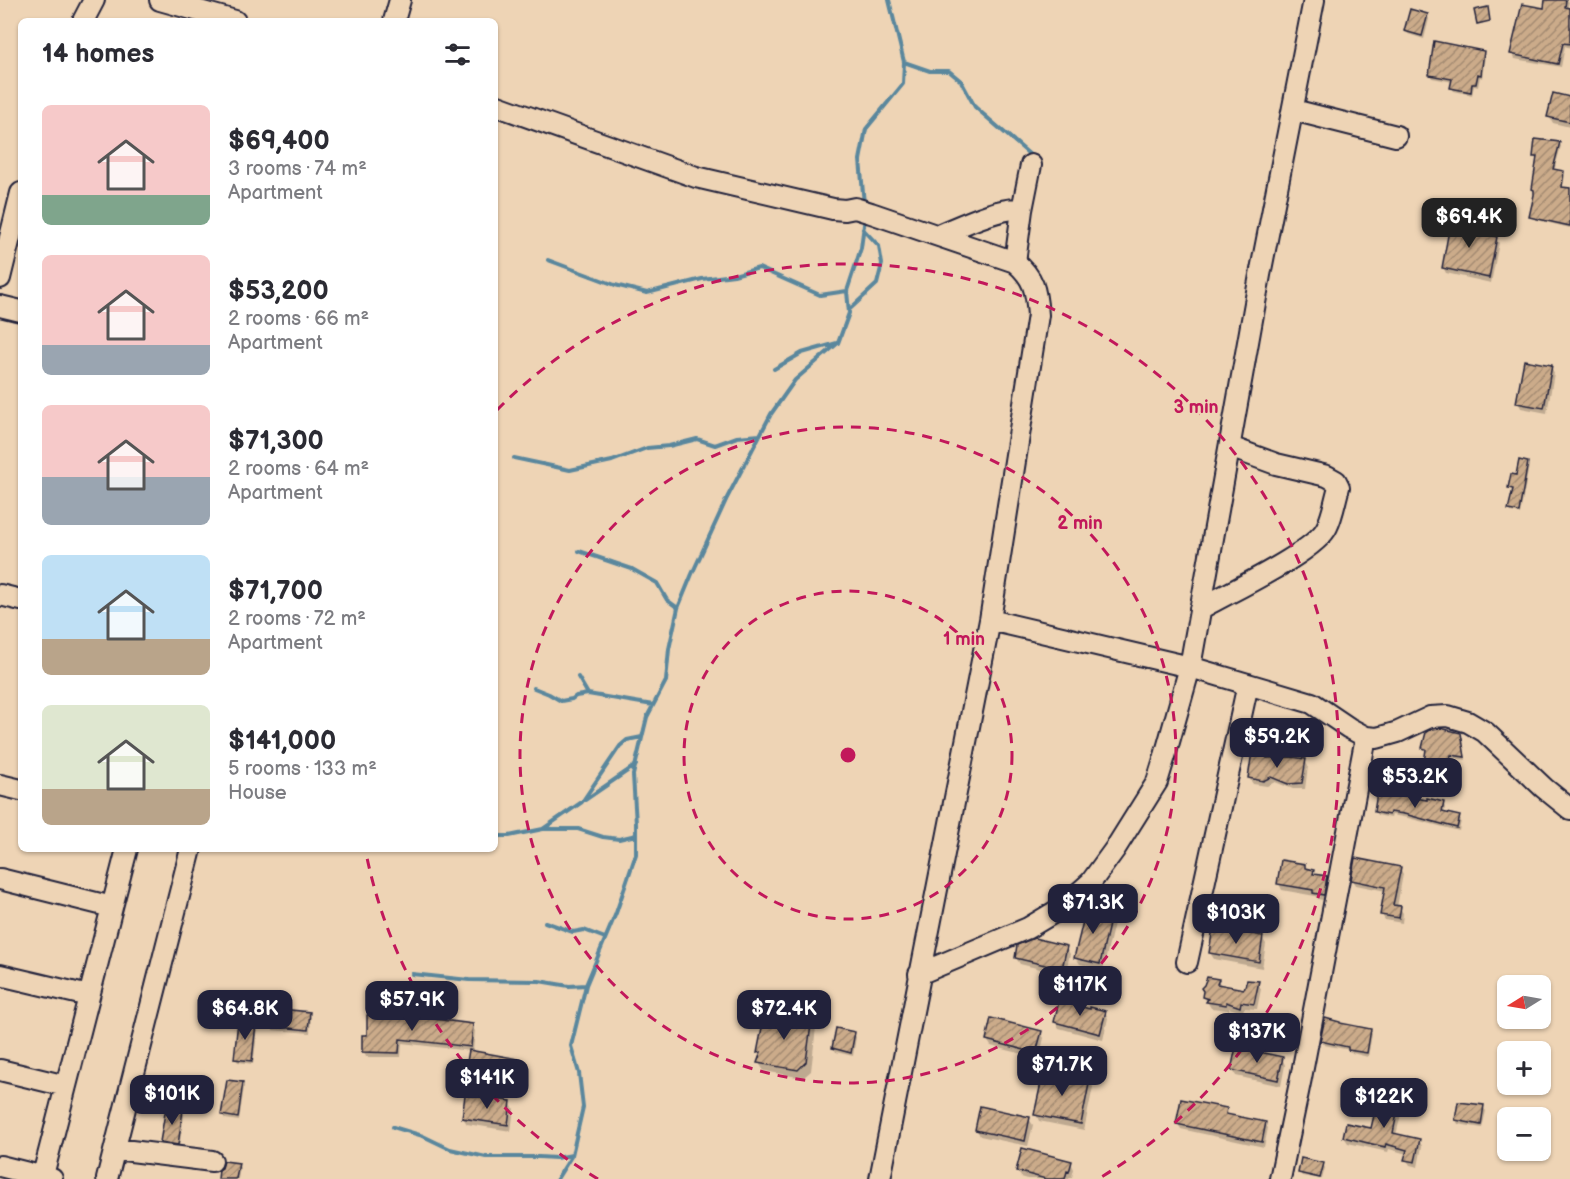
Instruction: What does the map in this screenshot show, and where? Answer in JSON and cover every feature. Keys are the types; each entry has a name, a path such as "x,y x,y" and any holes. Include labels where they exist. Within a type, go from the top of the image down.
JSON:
{"street":[{"path":"85,18 94,0"},
{"path":"160,0 224,18"},
{"path":"395,18 400,0"},
{"path":"919,974 1028,928 1063,907 1090,882 1115,849 1156,782 1190,667 1260,275 1314,0"},
{"path":"498,106 696,177 833,209 863,211 1015,262 1026,271 1031,280 1038,315 990,620 880,1179"},
{"path":"1293,110 1396,136"},
{"path":"1015,262 1031,165"},
{"path":"0,278 8,211 18,197"},
{"path":"938,236 975,220 1014,208 1022,210"},
{"path":"0,306 18,310"},
{"path":"1200,609 1282,564 1320,538 1327,527 1339,487 1327,476 1276,464 1230,447"},
{"path":"0,595 18,599"},
{"path":"990,620 1190,667 1312,703 1365,737 1377,738 1398,732 1430,717 1448,716 1468,722 1485,732 1544,788 1570,809"},
{"path":"1187,962 1248,684"},
{"path":"1280,1179 1365,737"},
{"path":"0,785 18,789"},
{"path":"0,1166 46,1178 66,1086 126,852"},
{"path":"107,1179 190,852"},
{"path":"0,879 112,907"},
{"path":"0,975 89,996"},
{"path":"0,1070 66,1086"},
{"path":"115,1149 212,1161"}],"building":[{"path":"1545,0 1566,0 1565,7 1570,8 1570,44 1563,43 1558,64 1510,54 1522,4 1544,8"},
{"path":"1488,7 1490,21 1477,24 1474,10"},
{"path":"1410,9 1428,14 1422,36 1404,31"},
{"path":"1434,41 1484,51 1481,75 1478,74 1476,84 1472,84 1471,92 1450,88 1452,79 1429,75"},
{"path":"1553,93 1570,97 1570,122 1547,117"},
{"path":"1535,139 1560,142 1553,169 1564,171 1562,187 1570,188 1570,226 1529,217 1534,195 1532,189 1537,157 1533,157"},
{"path":"1451,219 1484,225 1483,233 1497,237 1489,278 1442,268"},
{"path":"1524,360 1552,365 1544,408 1516,403"},
{"path":"1519,460 1528,462 1519,512 1508,510 1513,489 1508,488 1511,474 1516,475"},
{"path":"1440,728 1461,733 1465,757 1451,755 1446,774 1423,769 1426,749 1422,748 1426,732"},
{"path":"1252,752 1267,755 1267,758 1306,759 1302,783 1288,784 1271,777 1263,781 1248,778"},
{"path":"1377,793 1444,802 1442,812 1460,816 1457,828 1404,814 1390,812 1389,815 1374,812"},
{"path":"1355,858 1401,867 1393,905 1401,906 1399,918 1380,915 1385,887 1351,880"},
{"path":"1281,860 1305,864 1305,868 1314,870 1313,874 1327,876 1324,895 1313,893 1313,890 1277,884"},
{"path":"1087,905 1112,911 1100,964 1074,958"},
{"path":"1213,927 1263,936 1259,962 1209,953"},
{"path":"1034,938 1067,946 1062,969 1015,958 1017,945"},
{"path":"1207,977 1219,979 1217,984 1244,989 1247,980 1259,981 1254,1004 1241,1002 1240,1007 1226,1002 1226,1005 1206,1002 1208,999 1202,997 1201,988"},
{"path":"1059,1001 1106,1011 1100,1034 1054,1022"},
{"path":"271,1008 310,1012 308,1030 270,1026"},
{"path":"765,1012 812,1017 806,1062 798,1070 757,1063 761,1052 757,1053"},
{"path":"367,1015 404,1015 473,1024 471,1047 400,1039 399,1053 362,1052 362,1035 367,1035"},
{"path":"991,1018 1042,1031 1036,1053 986,1040"},
{"path":"1325,1018 1371,1029 1367,1053 1320,1041"},
{"path":"238,1021 256,1023 252,1061 234,1059"},
{"path":"836,1028 855,1032 851,1053 832,1048"},
{"path":"1236,1047 1283,1057 1278,1080 1231,1070"},
{"path":"469,1050 518,1059 514,1082 465,1074"},
{"path":"1044,1069 1090,1079 1081,1124 1034,1115"},
{"path":"227,1080 243,1082 238,1118 221,1115"},
{"path":"1379,1094 1400,1099 1393,1133 1420,1139 1415,1162 1404,1160 1407,1150 1343,1137 1346,1123 1371,1128"},
{"path":"465,1095 511,1101 508,1125 462,1118"},
{"path":"1181,1099 1227,1108 1226,1114 1266,1122 1262,1142 1176,1124"},
{"path":"1458,1102 1484,1105 1481,1125 1455,1120"},
{"path":"980,1106 1030,1117 1025,1141 975,1130"},
{"path":"166,1107 183,1110 178,1145 160,1142"},
{"path":"1022,1148 1072,1161 1065,1179 1046,1179 1016,1171"},
{"path":"1301,1158 1324,1163 1320,1178 1298,1173"},
{"path":"224,1161 239,1163 236,1179 218,1179 219,1170"}],"waterway":[{"path":"864,204 860,160 866,129 903,84 904,62 889,0"},
{"path":"904,62 930,71 949,71 961,81 975,107 1029,154"},
{"path":"557,1179 572,1155 583,1107 579,1073 571,1046 586,985 616,913 636,854 633,775 647,717 666,681 669,649 678,608 727,498 771,414 795,380 838,343 849,313 847,291 861,248 865,217"},
{"path":"850,309 877,284 882,264 879,246 863,229"},
{"path":"548,260 615,285 647,293 759,268 820,295 847,291"},
{"path":"774,369 802,353 837,343"},
{"path":"514,458 570,470 612,461 647,448 669,446 697,439 715,445 737,437 760,435"},
{"path":"579,551 632,569 657,583 667,600 678,608"},
{"path":"578,677 588,694 653,705"},
{"path":"534,688 561,701 588,694"},
{"path":"543,829 582,802 620,746 627,740 642,737"},
{"path":"585,800 636,765"},
{"path":"498,836 543,829 578,829 603,837 619,839 636,835"},
{"path":"545,922 573,932 584,930 605,938"},
{"path":"412,974 469,980 539,981 569,986 586,985"},
{"path":"393,1127 423,1136 450,1149 486,1157 556,1158 572,1155"}]}
